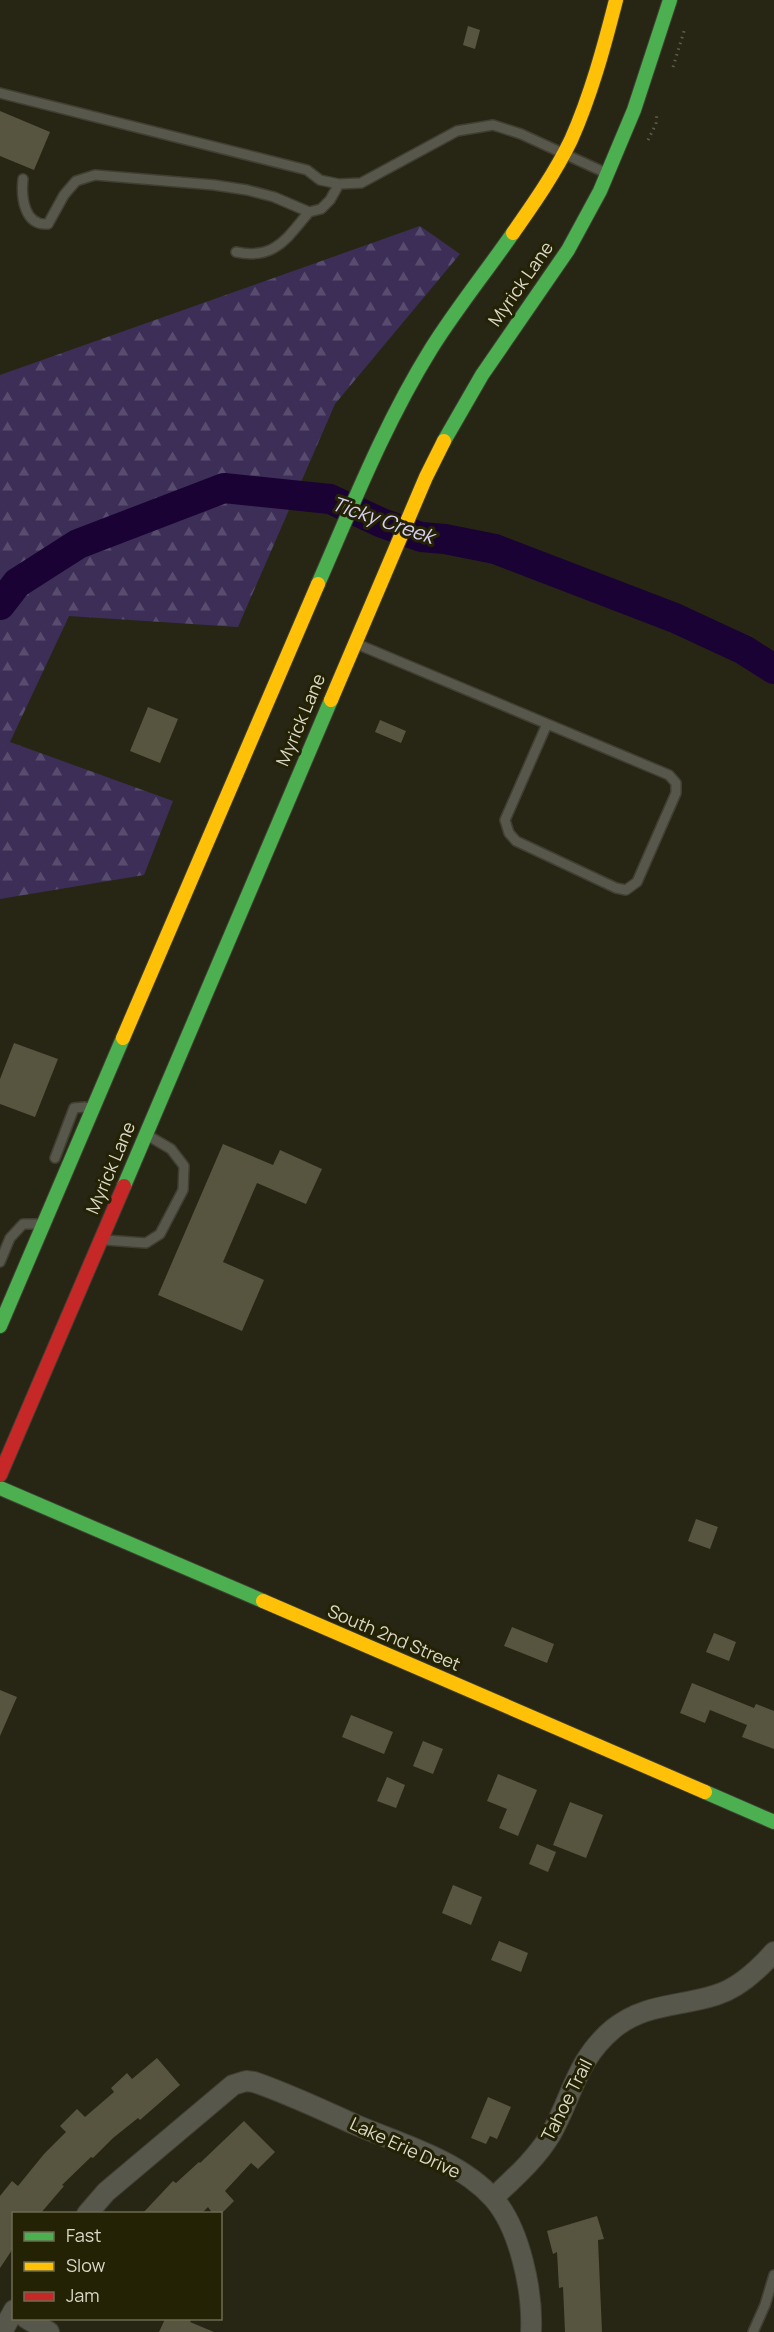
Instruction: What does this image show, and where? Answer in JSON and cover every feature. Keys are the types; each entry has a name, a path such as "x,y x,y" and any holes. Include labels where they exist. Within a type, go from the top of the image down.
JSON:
{"street":[{"name":"Myrick Lane","path":"0,1326 374,454 421,363 528,215 564,154 577,122 616,0"},
{"name":"Myrick Lane","path":"0,1475 426,477 472,388 503,340 565,256 609,174 635,112 670,0"},
{"name":"South 2nd Street","path":"0,1488 774,1822"},
{"name":"Tahoe Trail","path":"493,2198 530,2163 542,2148 552,2131 572,2084 599,2041 640,2012 718,1995 743,1982 774,1952"},
{"name":"Lake Erie Drive","path":"89,2212 106,2192 233,2085 246,2081 263,2085 436,2159 459,2172 493,2198 509,2223 524,2266 530,2298 531,2332"},
{"path":"2,2332 12,2313"},
{"path":"28,2320 49,2332"}],"lane":[{"path":"0,93 307,170 320,180 339,184 361,183 457,131 493,125 521,134 609,174"},
{"path":"23,179 22,192 27,213 35,222 44,225 48,224 64,195 76,181 95,175 247,190 274,197 309,212"},
{"path":"236,252 260,255 279,246 309,212 321,209 330,200 339,184"},
{"path":"355,643 669,775 676,783 676,793 637,882 626,890 616,888 516,841 509,833 505,820 547,724"},
{"path":"55,1158 74,1108 85,1107 92,1110"},
{"path":"100,1239 146,1243 160,1234 183,1190 184,1166 171,1149 145,1134"},
{"path":"0,1262 10,1238 23,1224 44,1223"},
{"path":"753,2332 765,2305 774,2275"}],"path":[{"path":"671,73 680,51 688,20"},
{"path":"647,141 656,124 657,106"}],"green space":[{"path":"420,226 460,254 335,404 238,627 69,616 10,742 173,801 144,875 0,899 0,375"}],"building":[{"path":"468,26 480,30 475,49 463,45"},
{"path":"0,111 50,132 34,170 0,156"},
{"path":"148,707 178,719 160,763 130,751"},
{"path":"380,720 406,731 401,743 375,732"},
{"path":"14,1043 58,1059 35,1117 0,1104 0,1079"},
{"path":"223,1144 273,1165 280,1150 322,1169 306,1204 257,1183 223,1262 264,1280 242,1331 158,1295"},
{"path":"696,1519 718,1527 710,1549 688,1541"},
{"path":"512,1627 554,1644 547,1663 504,1646"},
{"path":"714,1633 736,1642 729,1661 706,1652"},
{"path":"692,1683 754,1708 756,1704 774,1711 774,1749 742,1737 747,1725 710,1710 705,1723 680,1713"},
{"path":"0,1690 17,1697 0,1736"},
{"path":"351,1715 393,1732 384,1754 342,1737"},
{"path":"423,1741 443,1749 433,1774 413,1766"},
{"path":"498,1774 537,1790 518,1836 499,1828 507,1809 487,1801"},
{"path":"387,1777 405,1785 396,1808 377,1801"},
{"path":"570,1802 603,1815 586,1858 553,1845"},
{"path":"537,1844 556,1852 548,1872 529,1864"},
{"path":"453,1885 482,1897 471,1925 442,1913"},
{"path":"499,1941 528,1953 521,1972 491,1960"},
{"path":"157,2058 180,2085 140,2120 138,2118 93,2158 91,2157 62,2185 64,2186 42,2212 12,2212 12,2250 0,2268 0,2196 12,2181 18,2186 44,2154 66,2132 60,2126 77,2109 85,2117 114,2092 111,2088 127,2073 132,2079"},
{"path":"488,2097 511,2107 497,2139 490,2136 486,2144 471,2138"},
{"path":"244,2121 275,2152 258,2169 251,2163 225,2191 234,2201 222,2213 212,2212 208,2207 203,2212 144,2212 173,2181 176,2183"},
{"path":"597,2216 604,2239 598,2240 602,2332 565,2332 563,2287 559,2288 557,2252 553,2254 547,2231"},
{"path":"165,2320 191,2320 190,2322 214,2332 159,2332"}],"waterway":[{"name":"Ticky Creek","path":"0,605 17,583 78,544 224,488 330,499 382,523 421,537 445,539 495,549 675,618 744,650 774,669"}],"traffic: fast":[{"path":"444,441 482,375 568,250 600,191 634,110 670,0"},
{"path":"318,584 370,464 414,377 451,319 513,233"},
{"path":"124,1186 331,700"},
{"path":"0,1326 123,1038"},
{"path":"0,1488 263,1601"},
{"path":"705,1792 774,1822"}],"traffic: slow":[{"path":"513,233 551,176 571,140 591,88 616,0"},
{"path":"331,700 426,477 444,441"},
{"path":"123,1038 318,584"},
{"path":"263,1601 705,1792"}],"traffic: jam":[{"path":"0,1475 124,1186"}]}
